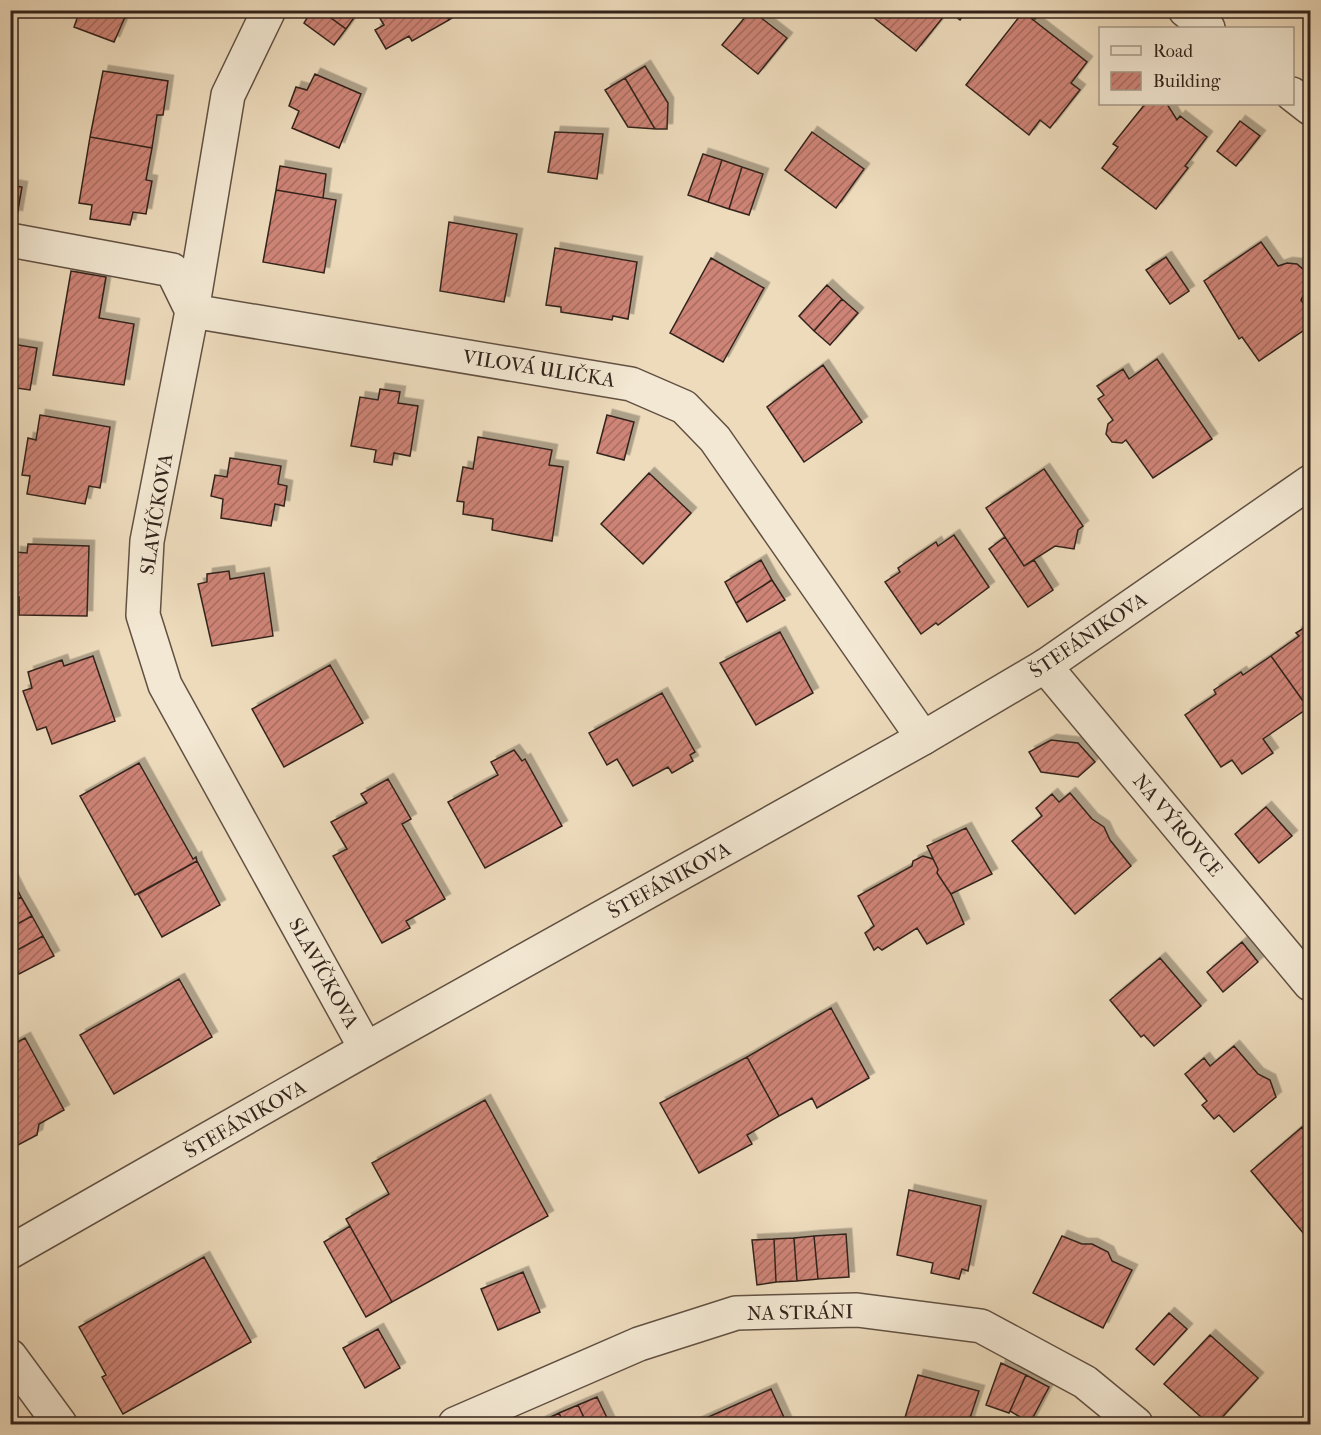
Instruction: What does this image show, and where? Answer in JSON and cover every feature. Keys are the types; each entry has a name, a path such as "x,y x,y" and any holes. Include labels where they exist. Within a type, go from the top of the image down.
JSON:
{"street":[{"name":"SLAVÍČKOVA","path":"269,10 228,95 192,311 147,541 143,615 165,685 366,1049"},
{"path":"1185,10 1207,27"},
{"path":"1294,95 1311,108"},
{"path":"10,240 172,270 192,311"},
{"name":"VILOVÁ ULIČKA","path":"192,311 631,384 684,407 715,439 923,738"},
{"name":"ŠTEFÁNIKOVA","path":"10,1252 366,1049 923,738 1045,666 1311,482"},
{"name":"NA VÝROVCE","path":"1045,666 1311,984"},
{"name":"NA STRÁNI","path":"455,1425 639,1344 736,1313 858,1310 981,1326 1085,1382 1136,1425"},
{"path":"10,1356 60,1425"}],"building":[{"path":"80,10 110,10 125,17 114,42 74,27"},
{"path":"110,10 129,10 126,18"},
{"path":"312,10 320,10 346,29 334,45 304,23"},
{"path":"320,10 356,10 358,12 346,29"},
{"path":"375,10 444,10 449,20 412,41 409,36 386,49 375,30 384,25"},
{"path":"444,10 465,10 449,20"},
{"path":"751,10 787,38 758,74 722,45"},
{"path":"864,10 967,10 960,20 948,11 916,51"},
{"path":"1021,10 1042,10 1035,19"},
{"path":"1023,12 1087,62 1071,83 1080,90 1050,128 1040,120 1029,135 966,85"},
{"path":"645,66 668,103 667,129 655,129 625,78"},
{"path":"103,71 168,81 163,115 157,115 152,148 90,137"},
{"path":"315,74 361,94 339,148 292,128 299,111 289,106 296,87 307,90"},
{"path":"625,78 655,129 628,127 605,90"},
{"path":"1144,105 1168,105 1177,120 1180,116 1207,137 1185,166 1188,168 1156,209 1102,168 1118,147 1113,144"},
{"path":"1240,121 1260,136 1236,166 1217,151"},
{"path":"555,132 603,134 597,179 548,172"},
{"path":"812,132 864,169 836,208 785,170"},
{"path":"90,137 152,148 146,180 152,181 146,214 133,212 130,225 90,219 92,205 79,203"},
{"path":"703,154 722,160 708,202 688,195"},
{"path":"722,160 742,167 729,209 708,202"},
{"path":"280,166 326,174 323,198 276,190"},
{"path":"742,167 763,174 749,215 729,209"},
{"path":"10,185 22,187 17,216 10,215"},
{"path":"276,190 336,200 324,273 263,262"},
{"path":"449,222 517,234 504,302 440,291"},
{"path":"1261,242 1278,266 1287,263 1297,264 1305,271 1308,286 1301,300 1310,313 1310,326 1259,361 1242,337 1239,339 1204,281"},
{"path":"555,248 637,262 628,319 613,316 612,320 561,312 561,307 546,305"},
{"path":"1166,257 1189,291 1170,304 1146,270"},
{"path":"711,258 764,288 723,362 670,333"},
{"path":"71,271 106,277 99,318 134,324 124,385 53,375"},
{"path":"827,285 842,299 814,331 799,316"},
{"path":"842,299 858,313 830,345 814,331"},
{"path":"12,344 37,348 30,390 10,387"},
{"path":"1157,359 1212,439 1153,478 1126,440 1122,443 1112,442 1106,434 1108,424 1113,420 1098,399 1104,395 1097,386 1123,369 1129,379"},
{"path":"823,365 862,422 804,462 767,407"},
{"path":"380,389 400,392 398,403 418,406 410,456 394,453 392,465 374,462 376,450 351,446 360,397 378,400"},
{"path":"40,415 110,427 100,488 89,486 85,504 27,494 30,476 22,475 28,438 36,440"},
{"path":"607,415 634,422 624,460 597,453"},
{"path":"478,437 552,450 549,465 563,467 552,541 492,530 493,519 463,514 464,502 457,501 463,467 473,469"},
{"path":"230,458 281,466 278,484 287,486 284,506 275,504 271,526 221,518 223,499 211,496 215,475 227,477"},
{"path":"1044,469 1083,526 1078,530 1074,549 1055,546 1024,566 986,508"},
{"path":"649,473 691,513 643,564 601,524"},
{"path":"954,535 989,587 938,625 936,623 921,634 885,582 900,572 898,568 936,542 938,546"},
{"path":"1005,537 1024,566 1034,560 1053,590 1028,607 989,549"},
{"path":"28,544 89,546 87,616 19,615 19,597 10,597 10,577 15,577 15,552 27,553"},
{"path":"761,560 772,580 736,603 725,582"},
{"path":"229,571 230,579 264,573 273,636 212,646 198,584 207,582 207,574"},
{"path":"772,580 785,600 747,622 736,603"},
{"path":"1310,624 1310,706 1308,708 1271,656 1299,636 1296,633"},
{"path":"780,632 813,693 756,725 720,663"},
{"path":"93,656 115,721 52,744 46,727 37,730 23,691 32,688 28,672 62,660 64,666"},
{"path":"1271,656 1308,708 1263,739 1273,753 1242,774 1232,760 1221,767 1185,715 1216,694 1214,690 1241,672 1243,675"},
{"path":"330,665 363,723 284,767 252,709"},
{"path":"662,693 695,752 690,755 693,761 672,773 668,767 633,786 617,759 607,765 589,733"},
{"path":"1051,740 1078,743 1095,762 1078,777 1041,772 1029,752"},
{"path":"514,750 522,761 525,759 562,826 485,868 448,802 498,775 491,762"},
{"path":"139,763 193,859 196,857 197,861 135,895 80,796"},
{"path":"388,779 411,819 402,824 445,899 406,921 410,928 382,943 333,856 347,849 331,822 367,803 361,794"},
{"path":"1070,793 1092,819 1104,827 1110,840 1131,866 1075,914 1012,841 1042,816 1036,808 1052,794 1059,802"},
{"path":"1266,807 1292,836 1259,863 1235,834"},
{"path":"966,828 992,874 951,894 937,873 938,869 927,846"},
{"path":"923,856 933,859 938,869 937,873 951,894 964,924 927,944 917,928 882,950 878,947 874,950 865,933 874,926 858,896 912,866 913,861"},
{"path":"197,861 220,905 162,937 138,894"},
{"path":"10,877 21,897 10,903"},
{"path":"21,897 32,916 10,928 10,903"},
{"path":"32,916 43,936 10,954 10,928"},
{"path":"43,936 54,956 19,974 10,954"},
{"path":"1242,942 1258,962 1223,992 1207,972"},
{"path":"1160,958 1201,1006 1154,1046 1144,1035 1141,1037 1110,1000"},
{"path":"179,979 212,1037 114,1094 80,1035"},
{"path":"831,1008 869,1078 817,1108 812,1098 779,1116 747,1057"},
{"path":"25,1038 64,1110 39,1124 37,1135 16,1146 10,1145 10,1046"},
{"path":"1234,1046 1258,1074 1270,1080 1276,1097 1234,1132 1219,1115 1214,1119 1202,1105 1207,1101 1185,1074 1204,1058 1210,1066"},
{"path":"747,1057 779,1116 747,1135 752,1144 699,1173 660,1103"},
{"path":"485,1100 548,1216 392,1302 346,1219 389,1194 372,1163"},
{"path":"1302,1127 1310,1137 1310,1229 1304,1234 1251,1171"},
{"path":"909,1190 981,1206 968,1271 962,1269 959,1279 931,1273 933,1263 897,1255"},
{"path":"350,1226 392,1302 366,1317 324,1242"},
{"path":"846,1234 849,1277 818,1279 814,1236"},
{"path":"814,1236 818,1279 797,1281 794,1238"},
{"path":"1062,1236 1082,1244 1092,1244 1108,1252 1112,1261 1132,1270 1103,1328 1033,1293"},
{"path":"794,1238 797,1281 776,1282 774,1239"},
{"path":"774,1239 776,1282 757,1285 752,1240"},
{"path":"204,1257 251,1342 123,1414 102,1377 106,1375 79,1327"},
{"path":"523,1272 540,1312 498,1330 481,1289"},
{"path":"1169,1313 1187,1329 1154,1365 1136,1349"},
{"path":"378,1329 400,1368 365,1388 343,1348"},
{"path":"1210,1335 1258,1378 1216,1424 1209,1424 1164,1384"},
{"path":"1001,1363 1026,1375 1009,1413 986,1405"},
{"path":"918,1375 979,1391 968,1424 903,1424"},
{"path":"1026,1375 1049,1387 1030,1423 1010,1411"},
{"path":"771,1389 787,1424 695,1424 695,1423"},
{"path":"597,1397 610,1424 587,1424 578,1405"},
{"path":"578,1405 587,1424 564,1424 559,1413"},
{"path":"559,1413 564,1424 542,1424 540,1422"}]}
